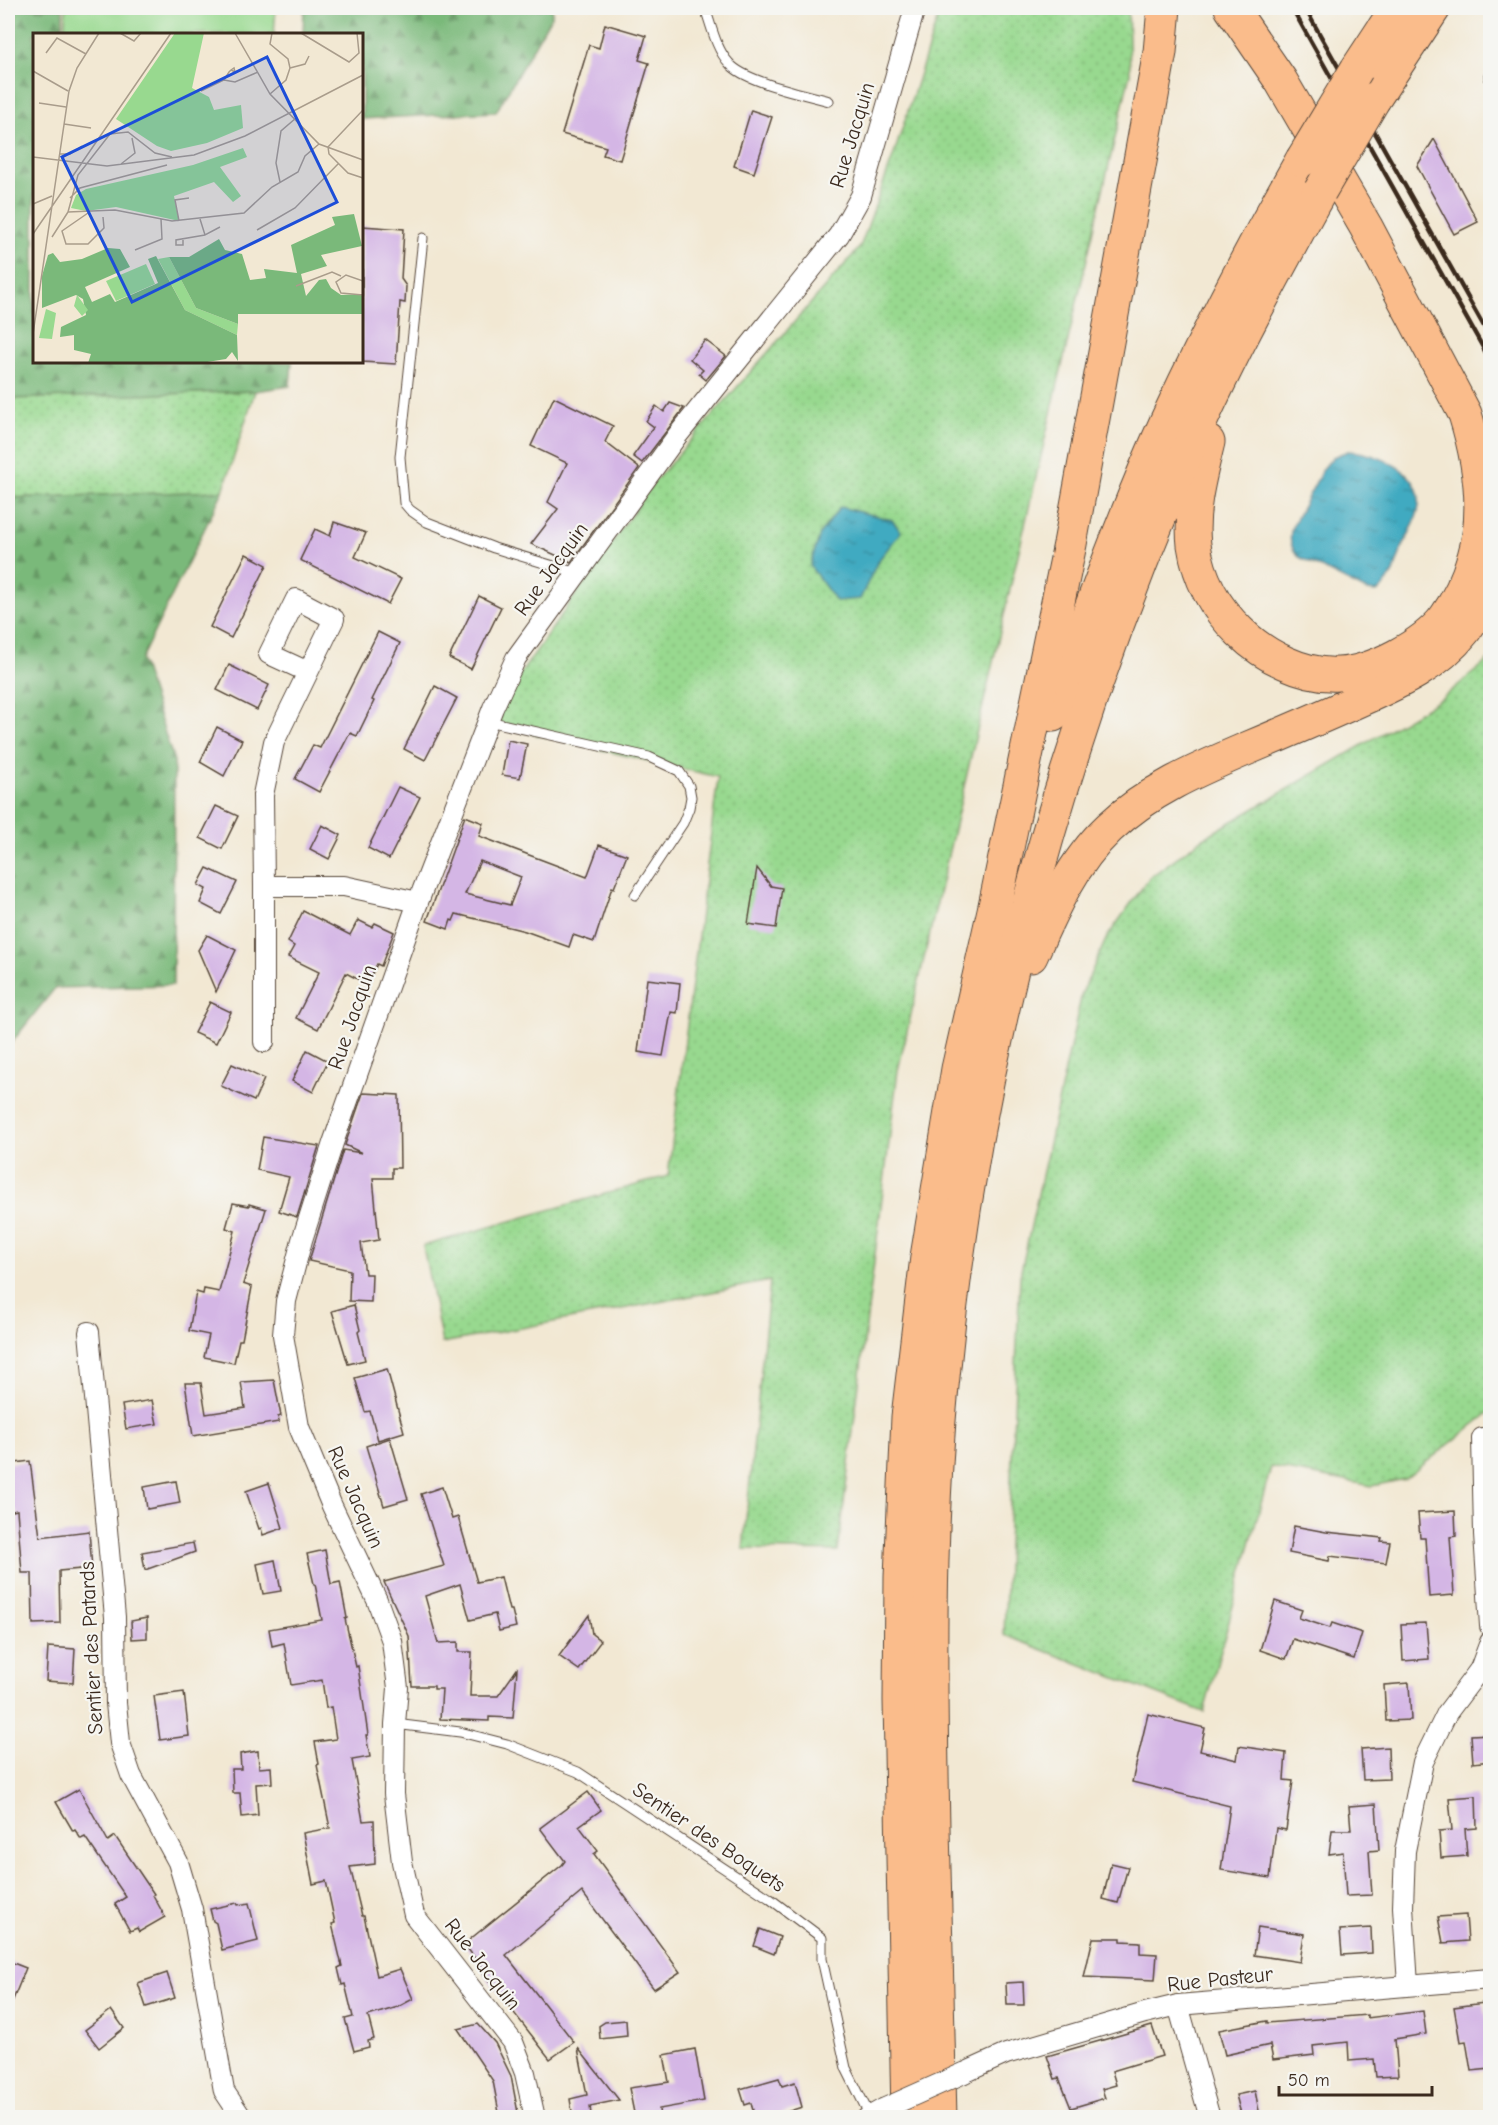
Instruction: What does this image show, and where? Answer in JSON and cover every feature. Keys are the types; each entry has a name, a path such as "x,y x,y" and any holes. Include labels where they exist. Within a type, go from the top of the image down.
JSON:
{"highway":[{"path":"882,2115 900,1700 901,1577 908,1417 927,1257 958,1069 995,906 1070,544 1160,52 1164,8"},
{"path":"1231,8 1281,81 1366,227 1446,375 1465,414 1475,446 1480,477 1479,530 1475,555 1467,578 1444,619 1428,634 1372,667 1338,674 1314,671 1284,661 1248,639 1234,627 1204,583 1194,543 1195,504 1210,432 1237,344"},
{"path":"1241,8 1284,60 1301,89 1456,364 1479,408 1491,438"},
{"path":"995,906 1051,719 1134,497 1201,350 1254,244 1302,160 1396,8"},
{"path":"940,2118 930,1692 930,1620 936,1465 942,1387 958,1251 980,1114 1008,987 1050,827 1095,688 1127,597 1184,457 1237,344 1320,190 1374,99 1434,8"},
{"path":"987,1082 1007,1020 1048,918 1076,867 1108,829 1149,796 1178,780 1370,695 1428,666 1466,630 1491,578"}],"street":[{"name":"Rue Jacquin","path":"535,2118 525,2073 513,2042 414,1916 402,1862 394,1794 398,1688 392,1641 377,1600 332,1506 299,1427 283,1335 286,1300 302,1240 333,1143 418,902 488,721 516,658 677,436 839,235 861,196 915,8"},
{"path":"264,1042 264,795 274,742 308,672"},
{"path":"264,886 344,886 418,902"},
{"name":"Sentier des Patards","path":"89,1332 115,1617 116,1703 120,1743 131,1775 177,1862 192,1909 224,2091 242,2118"},
{"path":"1482,1438 1484,1534 1491,1626"},
{"path":"1408,1985 1403,1907 1405,1851 1423,1762 1447,1713 1486,1674 1491,1642"},
{"name":"Rue Pasteur","path":"882,2115 1006,2054 1179,2005 1491,1979"},
{"path":"1179,2005 1210,2118"}],"lane":[{"path":"705,8 729,64 757,81 829,100"},
{"path":"1491,71 1489,76 1491,87"},
{"path":"423,238 400,457 404,503 427,522 494,548 577,573"},
{"path":"488,721 649,757 679,771 688,786 691,797 689,808 683,823 635,896"},
{"name":"Sentier des Boquets","path":"395,1724 460,1732 507,1744 578,1772 759,1892 822,1938 822,1959 846,2068 882,2115"}],"green space":[{"path":"8,8 63,8 62,33 33,33 33,363 292,363 290,386 255,391 8,399"},
{"path":"66,8 276,8 274,33 64,33"},
{"path":"304,8 552,8 552,15 496,112 363,119 363,33 303,33"},
{"path":"941,8 1128,8 1130,74 898,1070 838,1551 743,1549 770,1281 442,1343 423,1246 668,1176 718,777 486,723 655,481 860,247 894,154"},
{"path":"255,391 223,491 8,498 8,399"},
{"path":"223,491 141,659 174,761 173,985 55,988 8,1047 8,498"},
{"path":"1490,659 1490,1412 1405,1479 1372,1486 1271,1467 1204,1712 1004,1635 1020,1276 1082,993 1107,937 1149,878 1202,839 1441,699"}],"water":[{"path":"1348,451 1371,455 1395,466 1413,482 1418,493 1419,505 1415,521 1390,578 1377,592 1367,591 1299,557 1291,543 1292,527 1323,469 1333,457"},
{"path":"840,507 892,520 901,532 878,561 860,599 836,601 810,566 820,534"}],"building":[{"path":"605,24 646,36 639,60 649,63 620,160 603,155 606,147 562,134 589,45 599,48"},
{"path":"751,110 772,117 754,173 734,166"},
{"path":"1434,139 1478,222 1454,234 1417,166"},
{"path":"363,226 404,229 401,279 406,286 405,303 400,302 396,364 363,362"},
{"path":"705,340 726,356 706,380 699,374 703,370 690,359"},
{"path":"554,397 613,426 605,442 639,468 571,562 531,544 558,509 548,502 567,463 531,446"},
{"path":"670,403 684,408 642,463 633,456 654,427 646,421 656,406 664,412"},
{"path":"334,522 366,533 355,557 401,579 388,604 300,560 315,529 330,536"},
{"path":"246,554 267,565 231,638 210,627"},
{"path":"479,596 501,607 471,669 449,658"},
{"path":"378,632 400,643 357,736 350,733 319,792 295,779 313,745 320,748"},
{"path":"229,665 269,685 257,710 217,690"},
{"path":"435,686 457,698 425,760 404,749"},
{"path":"217,727 242,740 224,776 200,762"},
{"path":"508,740 527,744 520,778 502,775"},
{"path":"398,787 420,797 389,859 368,848"},
{"path":"216,806 238,816 222,849 200,838"},
{"path":"465,816 483,823 479,836 587,877 599,845 627,855 614,888 612,887 594,942 573,935 569,947 525,931 456,914 448,929 427,921","holes":["480,861 521,877 510,905 465,894"]},
{"path":"322,825 341,835 329,859 310,849"},
{"path":"207,868 237,882 221,914 200,903 206,889 198,885"},
{"path":"757,868 771,886 782,888 776,928 748,924"},
{"path":"303,911 350,935 358,920 372,927 375,923 394,932 381,966 377,964 367,984 346,973 318,1029 296,1018 319,972 288,957 294,946 288,942"},
{"path":"207,935 236,950 216,992 198,950"},
{"path":"647,979 680,983 677,1013 671,1012 663,1056 638,1052"},
{"path":"210,1002 231,1012 216,1043 194,1033"},
{"path":"307,1050 328,1061 313,1092 292,1081"},
{"path":"232,1064 264,1079 254,1101 221,1086"},
{"path":"363,1093 399,1095 400,1168 392,1168 392,1178 373,1178 379,1240 361,1243 365,1274 372,1274 371,1302 349,1301 350,1270 309,1261 343,1150 362,1153 345,1145"},
{"path":"263,1137 319,1146 297,1217 279,1211 289,1177 257,1170"},
{"path":"233,1203 249,1206 249,1204 266,1209 243,1284 252,1287 242,1340 239,1340 234,1363 204,1357 209,1335 189,1331 196,1292 203,1294 204,1289 219,1292 235,1231 226,1228"},
{"path":"354,1305 365,1360 348,1364 332,1311"},
{"path":"387,1369 404,1432 378,1440 370,1411 365,1412 355,1378"},
{"path":"274,1380 281,1416 278,1417 279,1422 193,1436 185,1383 201,1383 206,1414 245,1408 241,1382"},
{"path":"152,1400 157,1424 126,1429 122,1405"},
{"path":"390,1438 408,1499 384,1506 366,1446"},
{"path":"30,1461 40,1537 89,1531 92,1568 59,1571 60,1623 33,1624 32,1573 22,1573 17,1510 8,1512 8,1464"},
{"path":"176,1481 180,1503 147,1509 144,1487"},
{"path":"269,1483 283,1528 263,1535 246,1491"},
{"path":"442,1487 452,1519 458,1517 477,1582 501,1577 509,1610 512,1610 516,1627 499,1631 495,1614 470,1620 460,1584 425,1596 438,1643 458,1642 458,1652 472,1652 470,1696 498,1696 517,1669 513,1718 489,1717 489,1721 440,1719 442,1689 434,1689 434,1686 412,1686 409,1636 384,1582 444,1566 421,1494"},
{"path":"1455,1511 1456,1536 1450,1537 1454,1595 1429,1597 1425,1538 1420,1538 1418,1513"},
{"path":"1294,1526 1382,1538 1381,1541 1390,1542 1386,1563 1330,1556 1329,1561 1289,1553"},
{"path":"193,1543 195,1552 145,1570 142,1552"},
{"path":"325,1550 331,1584 340,1582 347,1618 345,1619 356,1667 358,1666 370,1757 352,1760 363,1821 374,1820 375,1864 350,1867 362,1916 364,1916 377,1976 400,1969 413,1999 398,2007 368,2016 374,2039 368,2041 369,2047 354,2051 345,2019 353,2017 345,1984 342,1985 338,1968 342,1966 332,1924 335,1923 326,1881 313,1884 303,1833 330,1828 317,1765 319,1764 315,1742 336,1739 331,1707 326,1708 322,1680 291,1685 284,1643 272,1646 269,1629 322,1620 307,1554"},
{"path":"275,1560 281,1591 263,1594 257,1564"},
{"path":"1275,1601 1302,1610 1299,1618 1330,1628 1332,1623 1362,1633 1354,1659 1293,1639 1286,1659 1260,1650"},
{"path":"589,1615 592,1634 601,1641 579,1670 559,1656"},
{"path":"147,1618 147,1638 132,1639 131,1621"},
{"path":"1426,1623 1429,1659 1403,1661 1401,1624"},
{"path":"48,1647 75,1649 73,1683 46,1681"},
{"path":"1409,1683 1411,1720 1386,1721 1384,1685"},
{"path":"184,1692 189,1736 160,1740 154,1696"},
{"path":"1148,1714 1205,1728 1200,1751 1237,1760 1239,1746 1286,1753 1284,1780 1293,1781 1286,1830 1276,1828 1270,1878 1221,1870 1230,1806 1132,1782"},
{"path":"1491,1734 1491,1761 1473,1763 1471,1735"},
{"path":"1388,1747 1389,1779 1363,1780 1361,1749"},
{"path":"258,1751 259,1768 271,1767 272,1783 256,1784 258,1815 242,1817 240,1793 233,1793 232,1769 241,1769 240,1754"},
{"path":"79,1789 108,1841 115,1836 154,1894 165,1917 139,1932 137,1928 130,1931 115,1904 126,1897 85,1837 81,1839 75,1830 73,1831 56,1802"},
{"path":"588,1792 601,1810 579,1826 598,1851 594,1854 680,1972 654,1989 582,1892 506,1955 574,2042 550,2059 483,1973 485,1971 464,1944 562,1865 565,1861 540,1828"},
{"path":"1476,1796 1477,1828 1465,1829 1467,1856 1441,1858 1439,1831 1452,1830 1449,1798"},
{"path":"1376,1804 1379,1850 1369,1851 1372,1895 1346,1896 1343,1852 1329,1854 1332,1830 1351,1830 1349,1806"},
{"path":"1111,1863 1128,1867 1118,1903 1103,1899"},
{"path":"237,1903 238,1905 249,1903 258,1941 222,1950 216,1923 213,1921 210,1909"},
{"path":"1466,1915 1468,1941 1443,1943 1438,1917"},
{"path":"1258,1927 1304,1934 1300,1962 1254,1955"},
{"path":"1371,1928 1372,1953 1342,1955 1340,1930"},
{"path":"760,1929 780,1937 774,1954 754,1946"},
{"path":"1093,1938 1121,1938 1121,1941 1140,1942 1140,1953 1157,1954 1155,1980 1084,1977"},
{"path":"8,1961 26,1968 8,2012"},
{"path":"167,1973 175,1998 146,2007 138,1983"},
{"path":"1023,1982 1024,2005 1007,2005 1006,1983"},
{"path":"1484,2003 1491,2044 1491,2069 1471,2071 1466,2041 1460,2042 1454,2007"},
{"path":"111,2010 124,2028 99,2048 85,2030"},
{"path":"1423,2011 1426,2034 1395,2039 1398,2076 1376,2077 1374,2059 1349,2061 1348,2042 1313,2046 1314,2055 1273,2060 1270,2045 1225,2055 1219,2030 1267,2021 1267,2023 1367,2015 1367,2018"},
{"path":"626,2020 627,2036 600,2039 599,2026 605,2022"},
{"path":"478,2024 495,2043 511,2076 519,2118 500,2118 493,2081 458,2029"},
{"path":"1152,2026 1162,2056 1112,2071 1116,2085 1102,2089 1105,2098 1071,2108 1059,2078 1055,2079 1047,2056"},
{"path":"578,2048 619,2100 590,2106 591,2115 573,2118 570,2099 587,2095"},
{"path":"695,2049 704,2101 659,2109 660,2118 635,2118 629,2088 669,2082 664,2055"},
{"path":"779,2078 782,2086 795,2082 802,2107 768,2118 755,2118 751,2103 745,2105 740,2089"},
{"path":"1255,2091 1259,2111 1241,2114 1236,2095"}],"railway":[{"path":"1292,8 1490,360"},
{"path":"1305,8 1490,337"}]}
